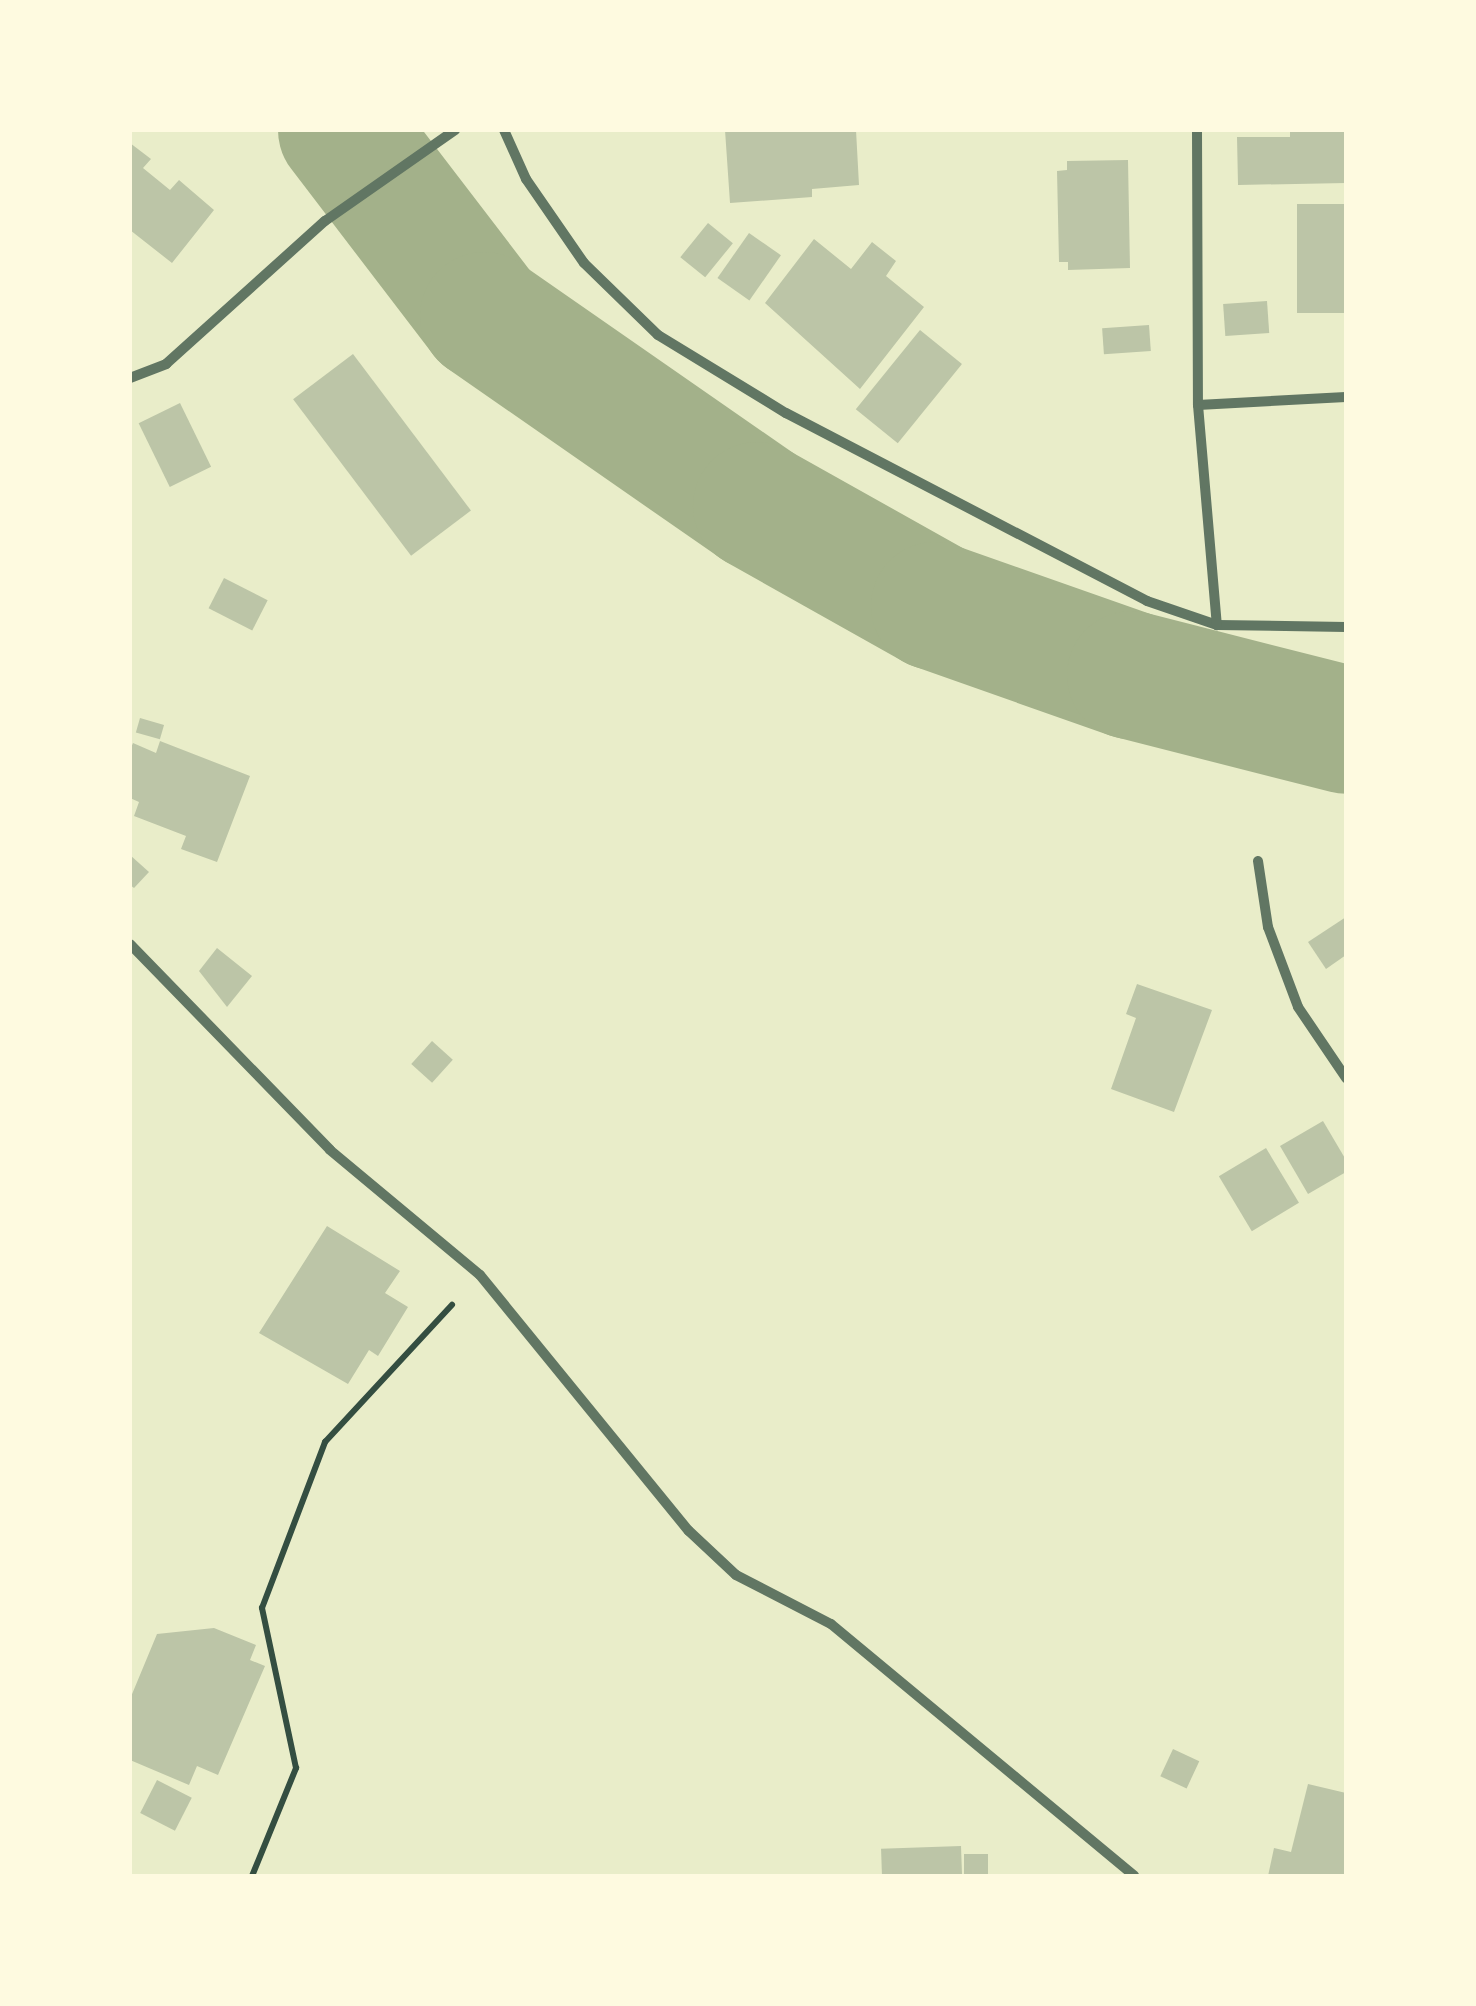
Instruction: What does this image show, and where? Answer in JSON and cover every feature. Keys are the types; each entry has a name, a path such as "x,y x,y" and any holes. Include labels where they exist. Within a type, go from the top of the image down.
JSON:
{"street":[{"path":"130,378 166,364 325,222 455,130"},
{"path":"504,130 526,180 584,263 658,335 786,413 1147,601 1217,626 1346,627"},
{"path":"1197,130 1198,405 1217,626"},
{"path":"1198,405 1346,397"},
{"path":"1258,862 1268,927 1298,1007 1346,1078"},
{"path":"130,944 330,1150 480,1275 689,1531 736,1575 832,1624 1134,1876"}],"path":[{"path":"252,1876 296,1768 262,1608 324,1442 480,1275"}],"building":[{"path":"725,130 856,130 859,185 812,189 812,197 730,203"},
{"path":"1290,130 1346,130 1346,183 1238,185 1237,137 1290,137"},
{"path":"130,143 151,159 143,168 170,190 179,180 214,210 172,263 130,230"},
{"path":"1128,160 1130,268 1068,270 1068,262 1059,262 1057,171 1067,170 1067,161"},
{"path":"1297,204 1346,204 1346,313 1297,313"},
{"path":"708,223 733,243 705,277 680,257"},
{"path":"749,233 781,255 749,300 717,278"},
{"path":"814,239 851,269 872,242 896,261 886,276 924,307 860,389 765,303"},
{"path":"1267,301 1269,333 1225,336 1223,304"},
{"path":"1149,325 1151,351 1104,354 1102,328"},
{"path":"920,330 962,364 898,443 856,409"},
{"path":"353,354 471,511 411,556 293,399"},
{"path":"180,403 211,467 170,487 139,423"},
{"path":"224,578 268,600 252,631 209,608"},
{"path":"140,718 164,725 160,739 136,732"},
{"path":"160,741 250,776 217,862 181,849 186,836 134,816 139,802 130,798 130,750 133,743 156,753"},
{"path":"130,855 149,872 134,888 130,885"},
{"path":"1346,917 1346,955 1326,969 1308,942"},
{"path":"217,948 252,976 227,1007 199,971"},
{"path":"1137,984 1212,1010 1174,1112 1111,1089 1136,1018 1126,1014"},
{"path":"432,1041 453,1060 432,1083 411,1064"},
{"path":"1323,1121 1346,1160 1346,1172 1308,1194 1280,1146"},
{"path":"1266,1148 1299,1203 1252,1231 1219,1176"},
{"path":"327,1226 400,1271 385,1293 408,1307 378,1356 369,1350 348,1384 259,1333"},
{"path":"214,1628 256,1645 250,1660 265,1666 218,1775 197,1766 189,1785 130,1760 130,1699 157,1634"},
{"path":"1173,1749 1199,1761 1187,1788 1160,1776"},
{"path":"157,1780 192,1798 175,1831 140,1813"},
{"path":"1308,1784 1346,1793 1346,1876 1268,1876 1274,1848 1291,1852"},
{"path":"961,1846 962,1876 882,1876 881,1849"},
{"path":"964,1854 988,1854 988,1876 964,1876"}],"waterway":[{"path":"342,130 484,316 757,506 935,606 1131,675 1346,730"}]}
